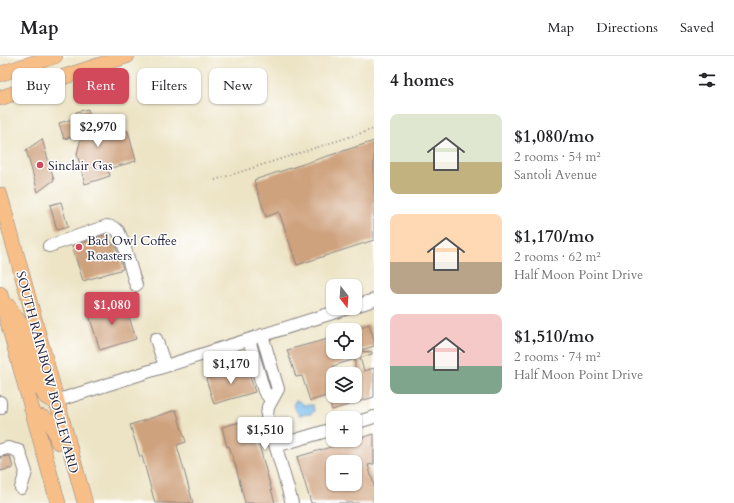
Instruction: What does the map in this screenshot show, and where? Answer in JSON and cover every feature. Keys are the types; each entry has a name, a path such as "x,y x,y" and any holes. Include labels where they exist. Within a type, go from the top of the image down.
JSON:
{"main road":[{"path":"0,74 55,56"},
{"path":"0,98 127,56"},
{"name":"SOUTH RAINBOW BOULEVARD","path":"0,195 85,503"},
{"path":"0,294 24,329 41,388 46,397 56,401"},
{"name":"SOUTH RAINBOW BOULEVARD","path":"0,294 58,503"},
{"path":"35,416 43,416 51,424 62,456 77,475"}],"street":[{"path":"49,246 107,226 114,227 118,231 136,286"},
{"path":"362,304 374,300"},
{"path":"56,401 326,315"},
{"path":"262,335 278,389 271,400 267,416 292,503"},
{"path":"156,339 165,366"},
{"path":"249,340 264,391 271,400"},
{"path":"0,402 0,408"},
{"path":"362,421 374,417"},
{"path":"276,446 326,432"},
{"path":"0,450 8,448 19,451 26,472 21,488"}],"path":[{"path":"216,180 374,129"}],"water":[{"path":"295,401 299,401 303,405 313,405 314,411 311,414 299,415 293,406"}],"building":[{"path":"88,109 96,138 128,131 136,161 108,169 110,176 85,184 77,154 82,134 64,139 59,123 77,118 76,112"},
{"name":"Sinclair Gas","path":"42,139 54,180 38,192 26,150"},
{"path":"374,141 374,240 297,265 279,212 266,217 254,180"},
{"path":"61,202 68,227 57,230 50,205"},
{"path":"107,234 112,245 115,244 123,269 83,281 72,246"},
{"path":"124,301 136,339 100,350 88,312"},
{"path":"369,324 374,339 374,346 362,350 362,326"},
{"path":"326,340 326,359 355,359 333,367 326,367 326,396 310,401 302,376 296,377 287,350"},
{"path":"362,351 372,352 372,354 362,357"},
{"path":"355,359 360,359 364,371 374,368 374,397 362,401 362,367 355,367"},
{"path":"246,365 255,392 214,404 206,379"},
{"path":"330,403 355,403 332,410"},
{"path":"176,410 186,442 177,445 193,503 155,503 142,456 140,457 130,425"},
{"path":"251,419 275,503 245,503 236,467 229,446 227,447 222,427"},
{"path":"374,434 374,464 368,465 374,485 374,503 311,503 297,457 330,447 362,447 362,438"},
{"path":"10,456 13,468 0,471 0,457"}],"place":[{"name":"Sinclair Gas","path":"40,165"},
{"name":"Bad Owl Coffee Roasters","path":"79,247"}]}
